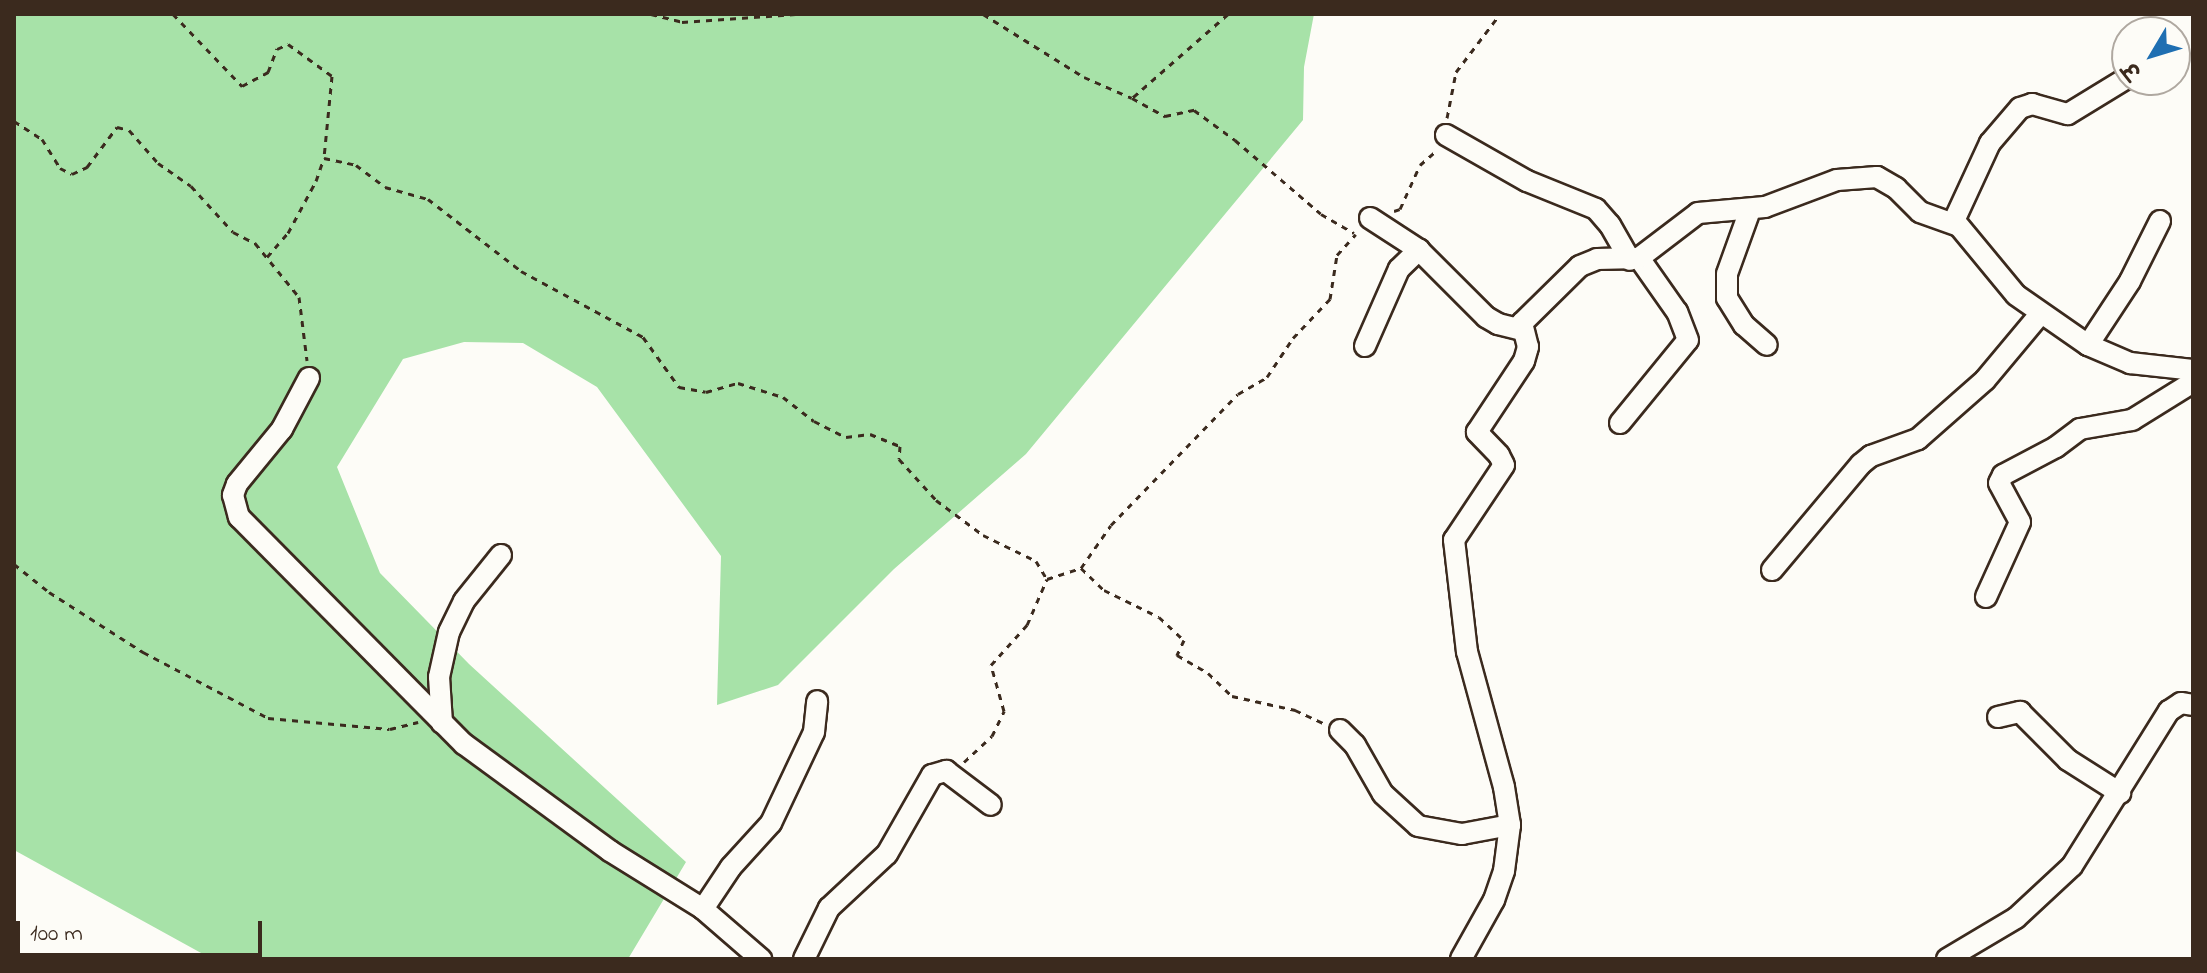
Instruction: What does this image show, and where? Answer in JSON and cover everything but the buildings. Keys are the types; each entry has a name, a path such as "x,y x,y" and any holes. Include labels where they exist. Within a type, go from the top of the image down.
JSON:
{"street":[{"path":"1953,223 1990,143 2020,108 2032,104 2068,114 2111,88"},
{"path":"1446,135 1527,181 1596,209 1677,312 1688,340 1620,423"},
{"path":"1461,959 1494,900 1504,871 1510,825 1504,787 1467,652 1453,546 1504,465 1499,455 1477,432 1524,361 1528,347 1522,330 1525,320 1580,266 1597,259 1635,259 1689,216 1708,210 1750,210 1837,180 1867,176 1885,180 1928,216 1953,223 1976,244 2001,281 2088,345 2130,363 2193,370"},
{"path":"1750,210 1727,274 1727,298 1744,325 1767,345"},
{"path":"1370,218 1419,250 1486,317 1498,324 1522,330"},
{"path":"2088,345 2136,271 2160,221"},
{"path":"1365,346 1399,269 1419,250"},
{"path":"1772,570 1861,464 1876,454 1906,446 1918,439 1985,380 2041,313"},
{"path":"309,378 282,429 237,484 233,495 239,517 349,632 464,744 610,851 703,909 761,959"},
{"path":"1986,597 2020,522 1999,483 2003,475 2056,447 2080,429 2132,420 2193,382"},
{"path":"440,720 439,677 449,632 464,601 501,555"},
{"path":"703,909 731,867 771,823 810,744 817,722 817,701"},
{"path":"1947,959 2035,903 2080,856 2169,711 2181,703 2193,705"},
{"path":"1998,717 2020,712 2068,760 2120,793"},
{"path":"1340,730 1355,745 1383,794 1418,826 1462,834 1510,825"},
{"path":"804,959 829,908 887,854 926,781 941,770 952,774 991,805"}],"path":[{"path":"173,14 242,86 268,72 277,49 288,44 332,76 324,158 316,181 288,233 267,257"},
{"path":"651,14 682,22 796,14"},
{"path":"983,14 1084,77 1165,116 1194,110 1247,150 1321,214 1356,234"},
{"path":"1132,98 1228,14"},
{"path":"14,121 42,139 60,168 72,174 87,167 117,127 129,130 158,163 191,186 233,232 255,243 299,297 309,378"},
{"path":"324,158 356,165 385,187 428,199 521,271 643,337 679,387 706,392 738,383 783,397 814,421 846,437 870,434 900,446 899,459 936,500 983,535 1036,561 1047,579"},
{"path":"952,774 992,736 1004,711 991,665 1027,625 1047,579 1081,568 1111,525 1238,394 1267,377 1293,338 1330,299 1337,255 1370,218"},
{"path":"14,564 49,592 143,652 268,718 390,729 440,720"},
{"path":"1081,568 1104,590 1159,617 1184,640 1177,655 1208,673 1232,696 1295,710 1340,730"}],"green space":[{"path":"14,14 1314,14 1304,67 1303,120 1026,454 894,569 778,685 717,705 721,556 597,387 523,343 464,342 403,359 337,467 380,573 469,664 686,862 628,959 212,959 14,850"}]}
